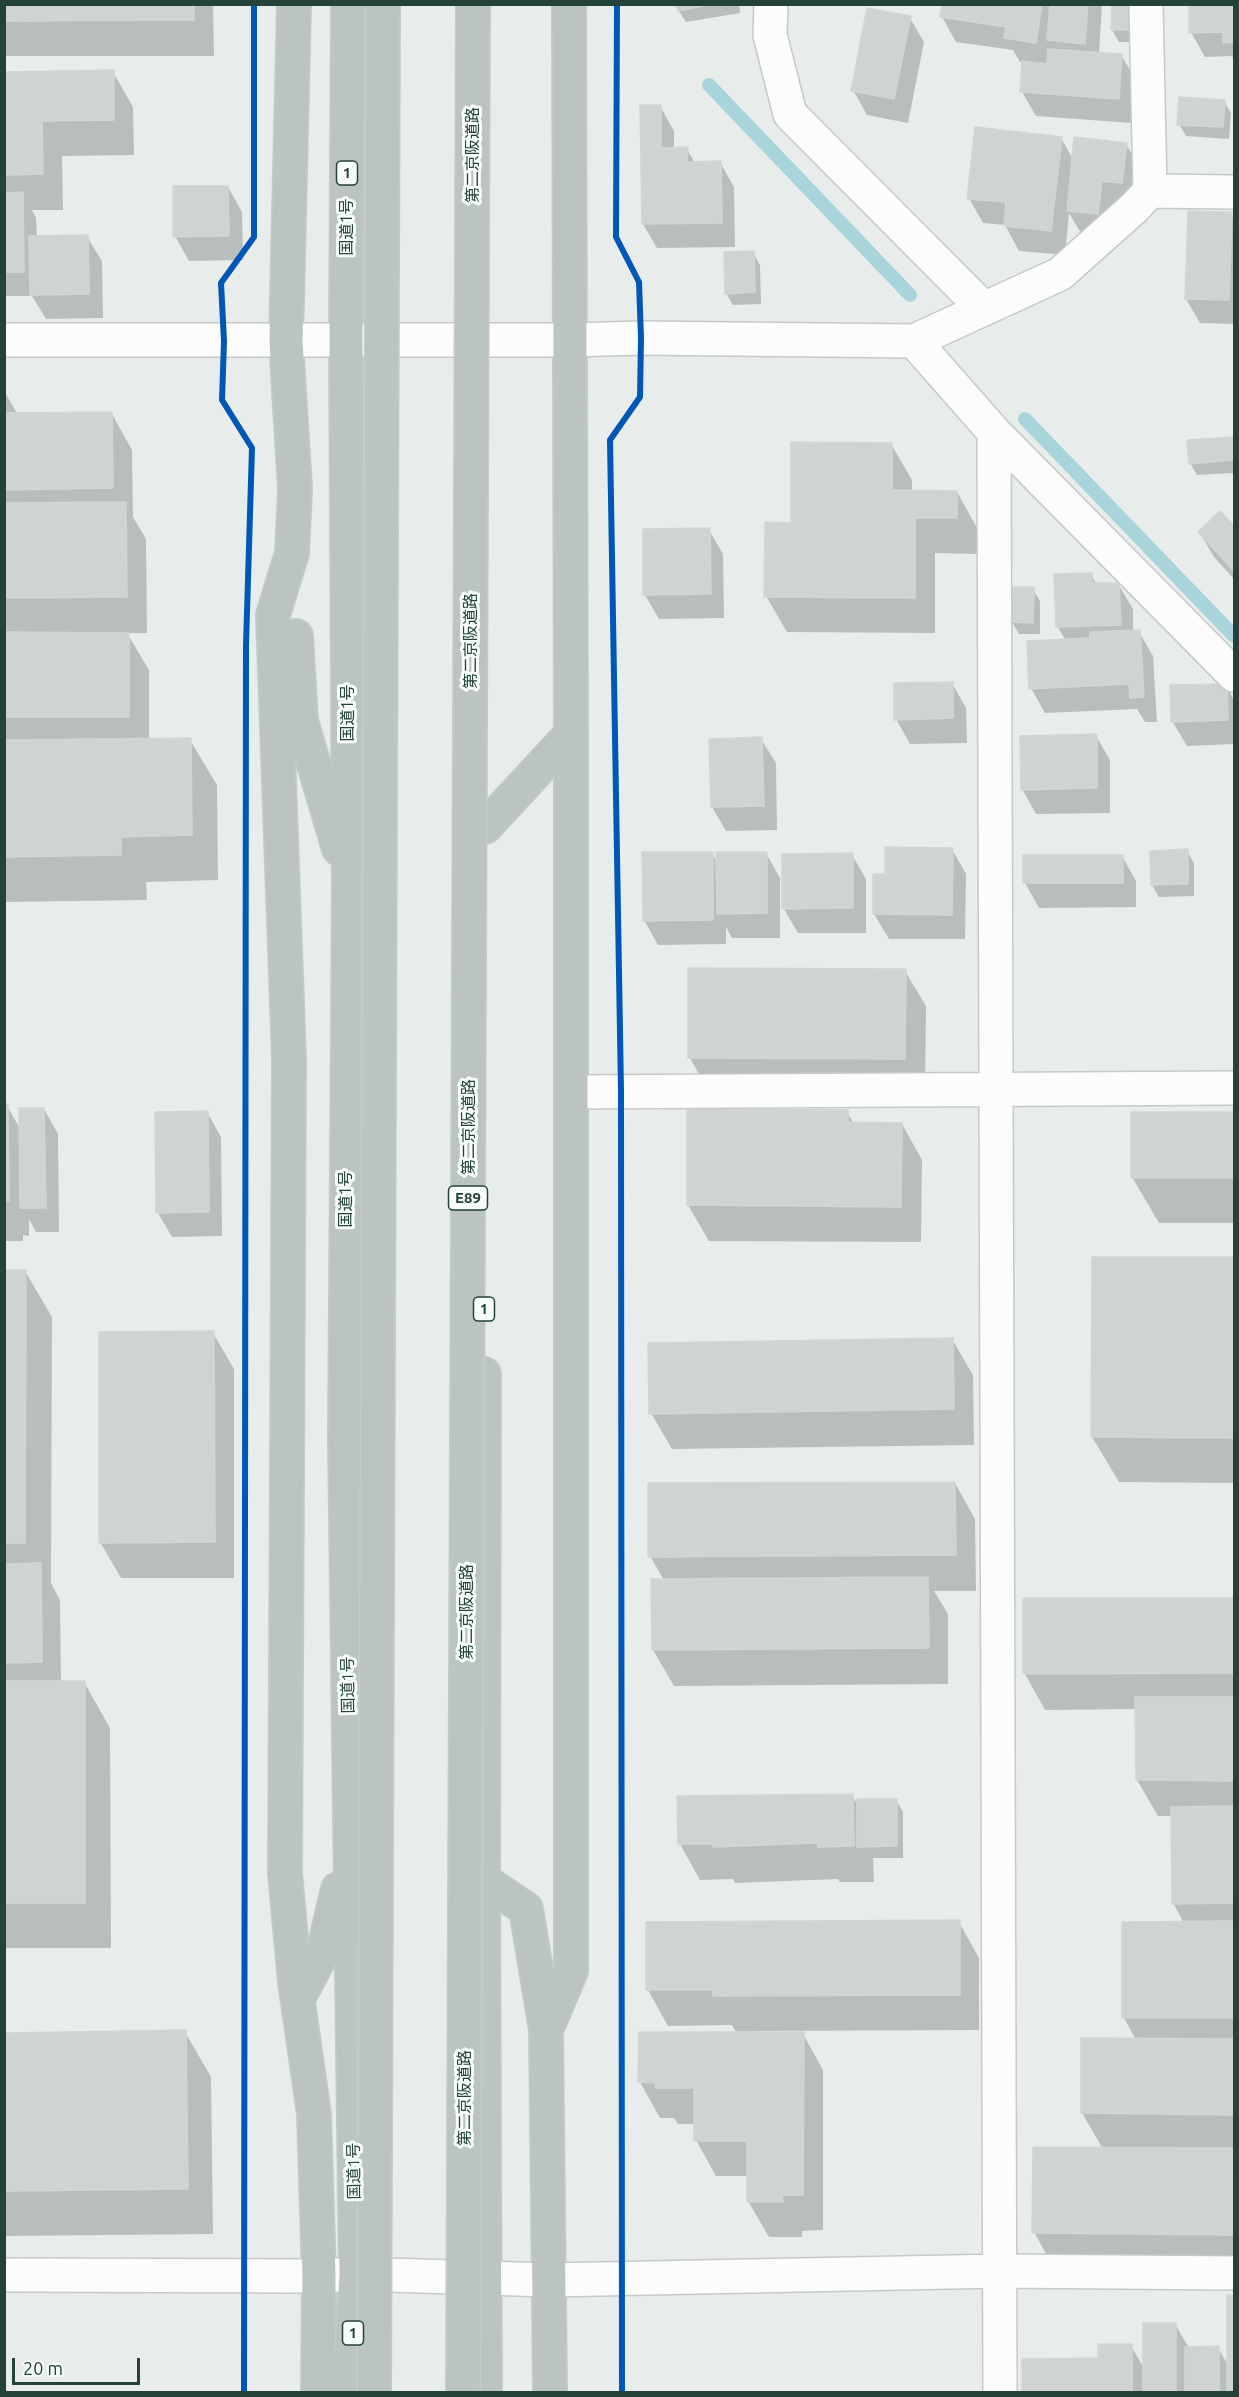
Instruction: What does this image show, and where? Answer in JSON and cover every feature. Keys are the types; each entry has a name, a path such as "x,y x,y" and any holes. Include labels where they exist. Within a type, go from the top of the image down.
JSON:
{"highway":[{"path":"294,4 286,341 295,489 292,553 301,721 349,879"},
{"name":"国道1号","path":"348,4 346,341 349,879 345,1439 356,2274 350,2392"},
{"path":"374,2392 383,4"},
{"name":"第二京阪道路","path":"463,2392 473,4"},
{"name":"1","path":"481,4 485,827 483,1880 486,2392"},
{"path":"546,2030 571,1971 572,734 569,4"},
{"path":"292,553 273,615 289,1060 285,1873 298,1999 314,2114 319,2276 318,2392"},
{"path":"485,827 572,734"},
{"path":"298,1999 324,1949 350,1837"},
{"path":"483,1880 526,1910 546,2030 550,2392"}],"street":[{"path":"771,4 770,35 790,114 984,309"},
{"path":"4,340 346,341 641,338 914,342 1060,274 1150,191 1146,4"},
{"path":"1150,191 1234,192"},
{"path":"914,342 994,432 1234,675"},
{"path":"994,432 1000,2392"},
{"path":"571,1092 1234,1088"},
{"path":"4,2275 319,2276 356,2274 549,2280 1001,2271 1234,2273"}],"building":[{"path":"4,4 194,4 194,20 4,21"},
{"path":"676,4 713,4 678,11"},
{"path":"942,4 1042,4 1036,43 1004,38 1006,27 940,17"},
{"path":"1050,4 1088,4 1085,44 1047,40"},
{"path":"1112,4 1131,4 1131,30 1111,30"},
{"path":"1189,4 1234,4 1234,42 1223,43 1223,32 1189,33"},
{"path":"867,8 911,16 894,99 851,91"},
{"path":"1048,49 1122,54 1119,99 1020,92 1022,61 1047,64"},
{"path":"114,70 114,120 42,121 43,174 4,175 4,72"},
{"path":"1179,97 1225,100 1223,127 1177,125"},
{"path":"640,105 661,105 661,148 688,147 687,162 721,161 722,223 642,224"},
{"path":"975,127 1062,137 1051,231 1004,226 1006,202 967,199"},
{"path":"1074,137 1127,143 1122,183 1102,181 1098,214 1067,211"},
{"path":"173,186 228,186 229,236 173,237"},
{"path":"23,192 24,272 4,272 4,193"},
{"path":"1188,211 1232,212 1229,300 1185,299"},
{"path":"88,235 89,294 30,295 29,236"},
{"path":"754,251 755,292 725,294 724,252"},
{"path":"112,412 113,488 4,490 4,413"},
{"path":"1234,437 1234,460 1189,464 1187,440"},
{"path":"791,442 892,443 892,490 957,491 957,518 915,518 915,598 764,597 765,522 791,523"},
{"path":"126,502 127,597 4,598 4,503"},
{"path":"1220,511 1234,526 1234,571 1198,532"},
{"path":"710,528 711,594 643,595 643,529"},
{"path":"1092,573 1092,583 1119,583 1121,625 1056,627 1054,574"},
{"path":"1011,587 1034,587 1033,623 1011,622"},
{"path":"1140,630 1144,697 1130,698 1129,684 1029,689 1027,641 1090,638 1090,632"},
{"path":"4,632 129,633 129,717 4,717"},
{"path":"953,682 953,718 894,720 894,683"},
{"path":"1227,684 1228,720 1171,722 1170,685"},
{"path":"1097,734 1097,788 1021,790 1020,736"},
{"path":"762,737 764,806 711,807 709,739"},
{"path":"191,738 192,835 121,837 121,855 4,857 4,740"},
{"path":"885,847 953,848 952,915 873,914 873,874 885,874"},
{"path":"1188,849 1188,884 1151,885 1150,851"},
{"path":"642,852 713,852 713,920 643,921"},
{"path":"716,852 767,852 767,913 717,914"},
{"path":"853,853 853,908 782,909 782,854"},
{"path":"1023,855 1123,855 1123,883 1023,883"},
{"path":"688,968 906,969 905,1059 688,1058"},
{"path":"4,1104 8,1104 9,1201 4,1200"},
{"path":"19,1108 44,1108 46,1208 20,1208"},
{"path":"687,1109 848,1110 848,1122 902,1123 901,1207 687,1205"},
{"path":"208,1111 209,1212 156,1213 155,1112"},
{"path":"1131,1112 1234,1112 1234,1178 1131,1178"},
{"path":"1092,1257 1234,1257 1234,1438 1091,1437"},
{"path":"4,1270 26,1270 25,1543 4,1543"},
{"path":"214,1331 215,1542 99,1543 99,1332"},
{"path":"953,1338 954,1409 649,1414 648,1343"},
{"path":"955,1482 956,1555 648,1557 648,1483"},
{"path":"41,1563 42,1662 4,1663 4,1564"},
{"path":"928,1577 929,1648 652,1650 651,1579"},
{"path":"1023,1598 1234,1598 1234,1673 1023,1674"},
{"path":"4,1681 85,1681 85,1903 4,1903"},
{"path":"1135,1697 1234,1697 1234,1781 1136,1780"},
{"path":"853,1794 854,1846 818,1847 818,1843 713,1847 713,1844 678,1844 677,1796"},
{"path":"857,1799 897,1799 897,1846 857,1847"},
{"path":"1234,1806 1234,1903 1172,1904 1171,1807"},
{"path":"960,1920 960,1995 713,1996 713,1990 646,1990 646,1922"},
{"path":"1234,1921 1234,2018 1122,2018 1122,1922"},
{"path":"186,2030 188,2189 4,2191 4,2033"},
{"path":"639,2032 804,2032 803,2195 782,2195 783,2202 747,2202 747,2141 694,2141 694,2088 655,2088 656,2083 638,2082"},
{"path":"1081,2038 1234,2039 1234,2115 1081,2113"},
{"path":"1033,2147 1232,2148 1234,2235 1032,2233"},
{"path":"1227,2295 1234,2295 1234,2392 1227,2392"},
{"path":"1143,2323 1176,2323 1176,2392 1143,2392"},
{"path":"1098,2344 1132,2344 1132,2392 1022,2392 1022,2359 1098,2358"},
{"path":"1219,2346 1219,2392 1185,2392 1185,2347"}],"waterway":[{"path":"709,85 910,295"},
{"path":"1025,419 1234,636"}],"cycle path":[{"path":"244,2392 246,645 252,448 222,400 224,341 221,283 254,237 254,4"},
{"path":"617,4 616,237 639,282 641,338 640,397 610,440 621,1091 622,2392"}]}
